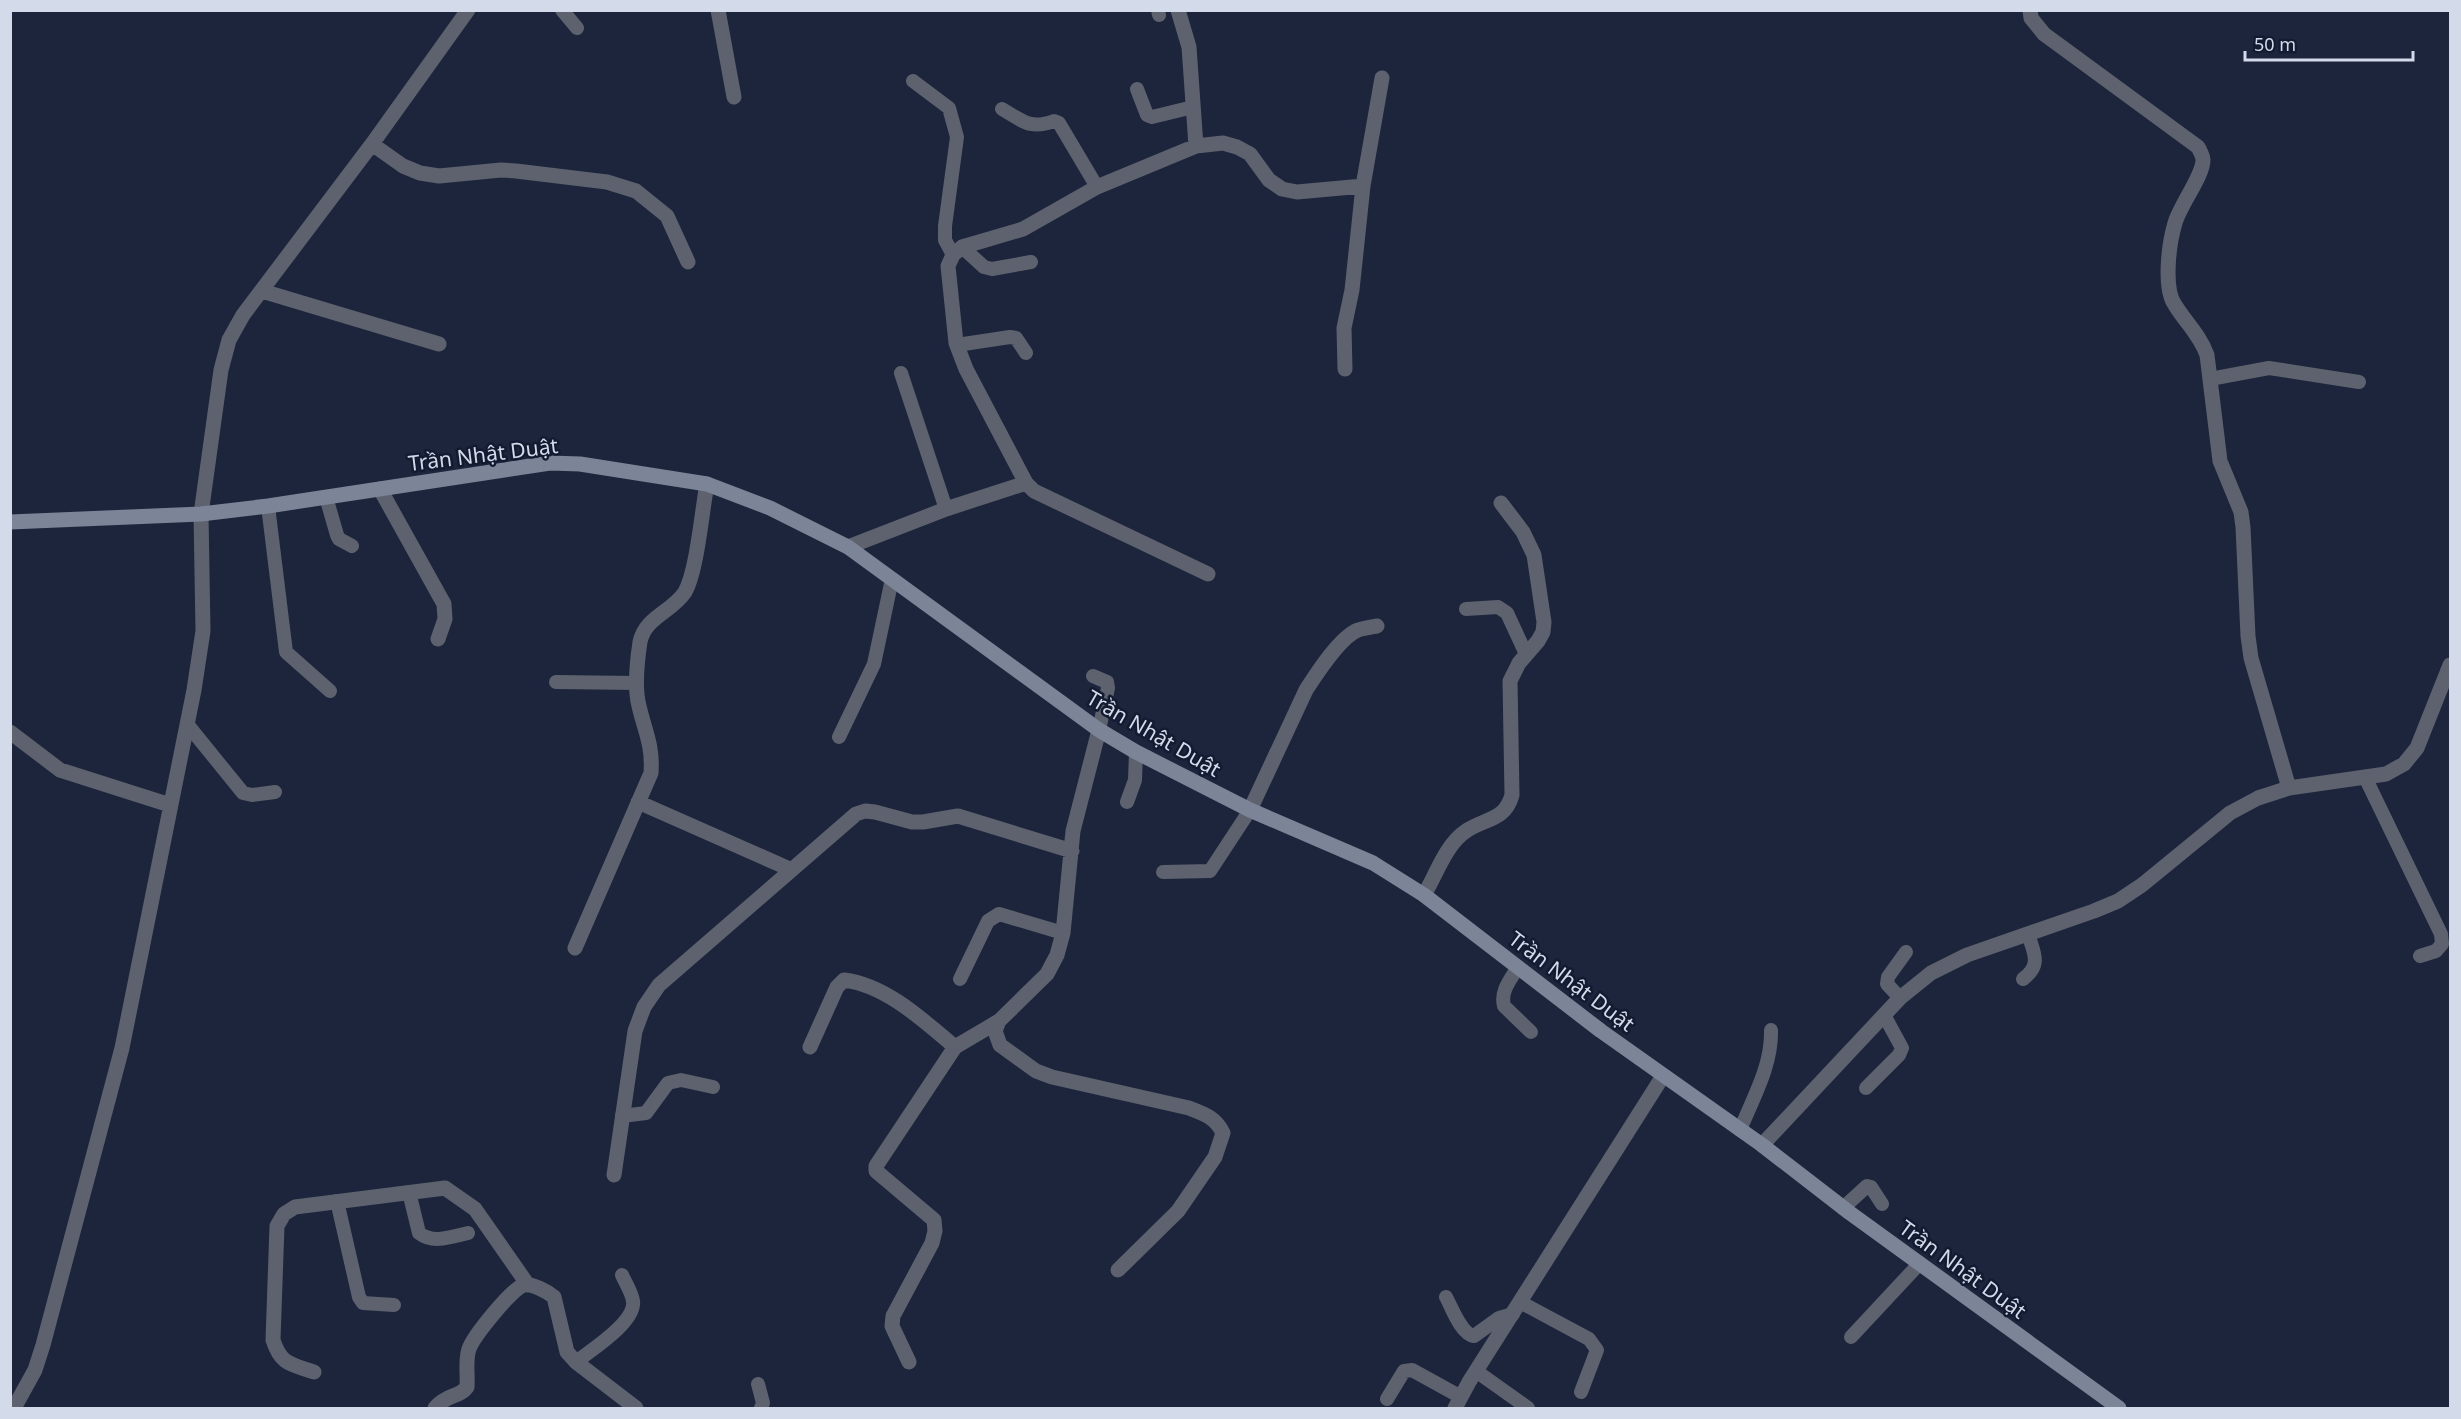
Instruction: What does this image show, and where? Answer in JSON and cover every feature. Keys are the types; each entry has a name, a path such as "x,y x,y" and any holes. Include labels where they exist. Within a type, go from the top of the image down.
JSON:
{"main road":[{"name":"Trần Nhật Duật","path":"10,522 201,514 550,463 580,464 707,484 770,508 848,547 1099,730 1136,752 1250,810 1373,862 1424,895 1663,1076 1762,1145 1843,1208 2119,1408"}],"street":[{"path":"14,1408 35,1370 44,1345 122,1048 200,661 201,514 221,370 229,340 243,315 372,144 468,10"},
{"path":"718,10 734,97"},
{"path":"1178,10 1189,47 1196,146"},
{"path":"2030,10 2031,18 2044,34 2198,147 2203,159 2201,169 2178,213 2174,226 2168,278 2169,292 2173,304 2202,340 2207,355 2220,461 2241,512 2251,658 2289,788"},
{"path":"1345,369 1344,328 1354,277 1364,186 1382,78"},
{"path":"1208,574 1034,491 1026,483 966,369 957,345 952,318 948,266 957,251 1037,223 1097,187 1196,146 1223,143 1237,147 1250,154 1269,180 1282,189 1298,192 1364,186"},
{"path":"372,144 403,166 420,173 439,176 501,170 516,171 607,182 636,191 667,216 688,262"},
{"path":"262,291 439,344"},
{"path":"848,547 946,509 1026,483"},
{"path":"575,948 651,773 653,753 638,705 636,683 644,631 651,621 678,601 691,578 707,484"},
{"path":"380,489 444,604 445,619 438,639"},
{"path":"1424,895 1458,837 1467,830 1503,813 1509,806 1512,795 1510,681 1513,672 1538,641 1543,632 1544,622 1534,555 1523,532 1501,503"},
{"path":"1250,810 1306,690 1314,678 1341,644 1357,631 1377,626"},
{"path":"1762,1145 1900,998 1931,973 1966,955 2118,901 2142,885 2229,813 2258,798 2289,788 2386,774 2404,764 2417,748 2451,665"},
{"path":"909,1362 892,1326 893,1316 932,1243 935,1231 934,1220 876,1171 876,1166 955,1047 999,1021 1047,974 1057,955 1063,933 1075,823 1099,730"},
{"path":"10,732 60,770 170,805"},
{"path":"638,802 792,870"},
{"path":"614,1175 634,1031 644,1007 659,985 856,814 865,811 912,822 958,816 972,818 1071,851"},
{"path":"810,1047 837,987 844,980 856,981 905,1005 955,1047"},
{"path":"999,1021 995,1031 1000,1045 1036,1071 1052,1077 1189,1108 1206,1114 1218,1122 1221,1128 1223,1133 1221,1144 1215,1157 1178,1211 1118,1270"},
{"path":"1458,1403 1663,1076"},
{"path":"314,1372 288,1363 278,1355 273,1340 277,1226 284,1214 295,1207 445,1188 475,1209 528,1285 554,1297 567,1352 576,1362 636,1408"},
{"path":"435,1408 444,1398 464,1391 467,1387 468,1350 476,1335 505,1302 522,1286 528,1285"}],"lane":[{"path":"562,10 577,28"},
{"path":"913,81 949,108 957,137 945,240 957,251 984,267 992,269 1031,262"},
{"path":"1137,89 1147,114 1152,117 1193,107"},
{"path":"1002,109 1031,126 1041,126 1054,121 1059,123 1097,187"},
{"path":"957,345 1010,337 1016,338 1026,353"},
{"path":"2210,379 2269,368 2359,382"},
{"path":"901,373 946,509"},
{"path":"326,497 339,539 352,546"},
{"path":"268,506 286,652 330,691"},
{"path":"839,737 874,664 892,579"},
{"path":"1466,609 1498,607 1508,613 1526,654"},
{"path":"1093,676 1107,682 1108,687 1099,730"},
{"path":"556,682 636,683"},
{"path":"187,724 243,793 252,795 275,792"},
{"path":"1127,802 1135,780 1136,752"},
{"path":"2365,777 2441,934 2442,944 2436,951 2420,956"},
{"path":"1163,872 1210,871 1250,810"},
{"path":"960,979 988,921 993,916 999,914 1063,933"},
{"path":"2023,979 2032,972 2036,962 2028,934"},
{"path":"1900,998 1887,984 1888,977 1906,952"},
{"path":"1518,967 1503,993 1504,1006 1531,1032"},
{"path":"1866,1088 1899,1055 1902,1048 1884,1015"},
{"path":"1740,1130 1768,1062 1772,1048 1771,1030"},
{"path":"622,1116 646,1113 668,1083 681,1080 713,1087"},
{"path":"1843,1208 1867,1186 1871,1187 1882,1204"},
{"path":"408,1192 419,1233 425,1238 435,1239 468,1233"},
{"path":"337,1201 358,1298 363,1303 394,1305"},
{"path":"1851,1337 1920,1263"},
{"path":"576,1362 626,1322 632,1311 633,1301 622,1275"},
{"path":"1446,1297 1465,1331 1470,1335 1474,1336 1499,1317 1516,1308 1589,1339 1597,1350 1581,1392"},
{"path":"1387,1399 1404,1371 1412,1370 1458,1403"},
{"path":"1476,1371 1528,1408"},
{"path":"758,1384 763,1403 761,1408"}]}
